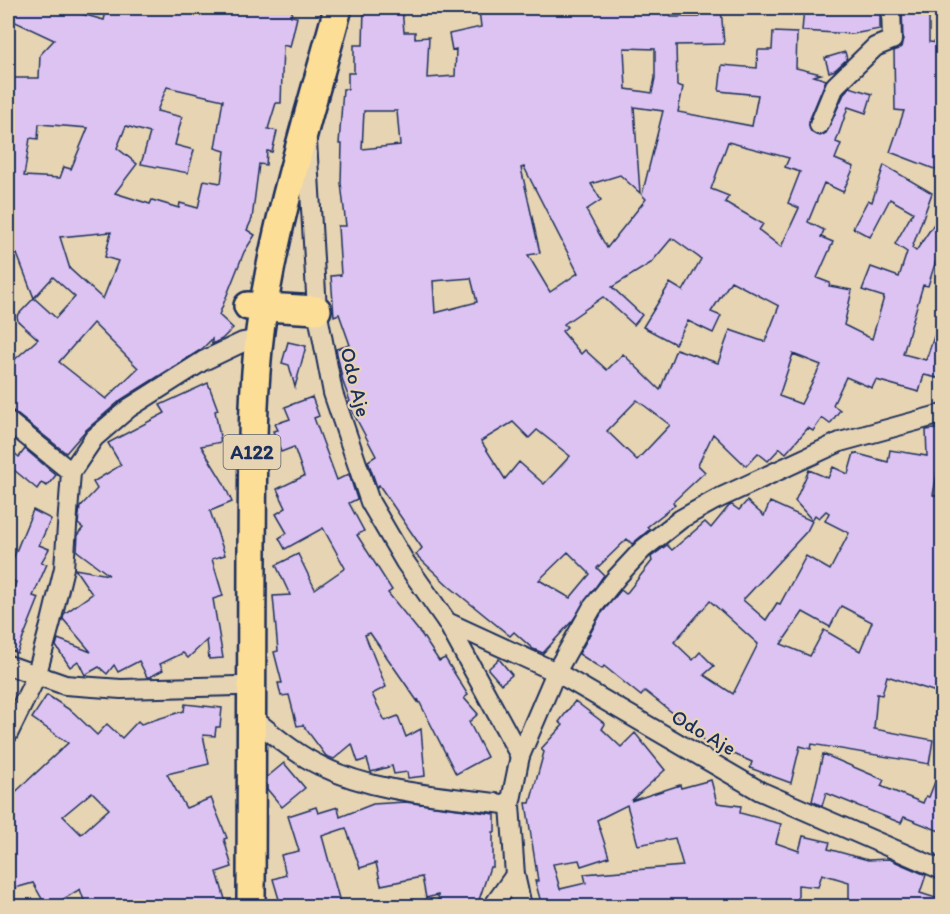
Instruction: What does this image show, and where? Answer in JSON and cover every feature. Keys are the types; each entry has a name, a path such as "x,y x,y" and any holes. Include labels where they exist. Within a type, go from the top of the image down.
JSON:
{"highway":[{"name":"A122","path":"238,906 238,421 251,340 263,232 322,8"},
{"name":"A122","path":"255,307 338,8"},
{"path":"255,307 317,310"},
{"name":"A122","path":"251,340 252,906"}],"street":[{"path":"819,125 835,86 875,47 892,40 891,8"},
{"name":"Odo Aje","path":"306,127 317,310 333,393 370,502 405,562 447,622 520,756"},
{"path":"8,734 36,677 64,568 71,472 94,438 129,408 203,361 251,340"},
{"path":"522,906 515,875 510,805 520,756 556,672 592,608 617,577 643,549 681,519 795,460 840,442 942,414"},
{"path":"8,421 71,472"},
{"name":"Odo Aje","path":"447,622 556,672 760,791 942,870"},
{"path":"8,665 36,677 65,685 121,689 237,686"},
{"path":"250,716 288,746 320,766 350,778 510,805"},
{"path":"493,906 515,875"}],"building":[{"path":"15,8 73,8 71,11 104,20 107,8 134,10 135,8 293,8 291,16 297,17 290,47 283,45 281,103 276,103 268,129 277,131 272,152 267,151 266,165 259,164 252,219 247,230 255,235 244,252 219,315 233,328 222,339 212,344 212,339 202,349 122,399 86,430 66,453 8,407 8,356 13,361 38,339 18,321 17,316 34,298 17,254 11,257 8,247 8,144 12,127 13,78 39,78 40,55 54,40 9,19","holes":["167,87 223,100 215,148 225,151 221,183 204,180 198,208 180,203 179,208 152,200 150,204 115,193 137,164 117,148 126,126 150,133 141,164 188,173 194,150 175,145 182,117 157,111","39,124 88,128 71,169 64,167 60,178 24,176 30,138 38,139","111,232 105,257 118,261 103,299 70,269 60,237","53,277 75,297 56,318 34,298","93,323 138,368 106,399 59,362"]},
{"path":"364,8 402,8 404,32 415,32 415,38 429,37 427,78 455,76 456,49 452,50 449,34 481,27 479,10 670,8 671,17 699,17 700,8 721,8 724,44 676,45 677,85 683,87 678,112 752,126 758,95 719,91 722,65 757,68 758,50 772,50 773,32 797,33 796,68 821,74 814,76 826,80 809,121 811,132 820,136 826,133 845,92 850,87 872,94 866,113 848,107 836,142 841,144 835,159 854,167 843,192 824,183 808,222 824,230 821,237 833,242 817,278 830,283 829,286 852,290 844,325 872,339 884,297 862,290 871,267 899,277 907,252 895,244 913,212 890,199 870,237 853,228 868,200 872,202 884,165 932,193 912,248 916,251 942,212 942,251 937,257 928,286 923,285 903,354 926,360 940,319 942,319 942,379 924,375 919,392 876,380 872,388 846,377 833,405 840,410 830,424 822,418 813,431 808,428 786,453 780,448 768,461 758,453 746,466 713,434 698,465 705,472 673,502 675,505 647,527 650,529 632,544 627,539 597,568 604,575 573,620 543,653 533,649 514,632 510,636 450,587 416,555 422,548 379,485 377,487 368,461 376,456 348,403 350,401 343,382 336,349 350,345 339,314 334,316 331,276 341,275 338,226 346,226 341,183 342,144 339,144 343,89 348,89 348,73 354,73 354,45 363,45","holes":["624,48 655,49 655,78 652,93 626,89","634,107 663,111 642,195 646,199 607,248 586,210 601,200 591,184 620,175 640,193","364,111 397,111 400,145 362,149","728,142 789,158 785,167 800,172 788,203 799,208 781,247 759,230 763,224 725,202 729,196 711,189","524,167 578,273 550,292 528,255 540,253 521,168","672,238 701,259 683,291 670,283 643,327 675,344 688,321 713,333 721,316 711,312 731,281 779,306 765,342 730,330 718,363 676,349 660,390 623,354 607,370 585,350 581,354 562,331 567,327 564,324 603,297 634,325 642,315 612,287 651,263","471,278 477,302 435,313 433,281","793,354 821,365 801,404 779,396","637,400 670,425 637,460 607,431","513,422 529,438 537,430 570,456 544,484 519,462 505,479 481,441","568,552 590,574 570,598 539,580"]},
{"path":"804,8 880,8 880,29 853,34 802,31"},
{"path":"902,8 929,8 929,42 942,43 942,65 937,65 936,124 942,127 942,172 890,152 904,111 895,110 894,51 901,47 903,40"},
{"path":"845,52 847,59 835,70 829,72 825,58"},
{"path":"288,342 306,346 295,387 289,365 282,363"},
{"path":"208,383 218,410 215,411 221,442 201,446 223,482 232,502 210,511 225,555 212,559 223,596 213,599 223,658 209,659 207,640 188,658 183,653 160,664 163,670 150,677 147,677 139,661 118,672 114,665 107,674 99,667 85,675 78,661 70,667 56,646 58,639 91,652 63,619 64,614 92,594 75,569 109,575 77,551 78,534 83,528 78,524 80,507 97,489 93,482 121,465 108,443 165,413 160,405"},
{"path":"312,397 319,416 314,418 337,480 349,474 357,499 349,503 364,531 357,535 392,590 388,593 422,635 439,661 445,658 468,695 464,698 478,714 469,722 487,757 456,774 418,699 418,702 370,633 365,635 386,687 372,694 385,721 398,716 406,737 421,729 425,776 408,778 407,772 394,774 392,766 371,772 367,759 358,762 352,744 334,759 326,756 303,725 297,726 289,695 281,696 278,683 282,683 274,652 278,651 273,596 290,595 276,565 298,554 315,589 345,568 323,528 285,549 279,538 287,533 276,514 286,508 277,489 304,476 294,447 281,452 273,431 278,430 275,424 290,419 285,407"},
{"path":"942,428 942,449 933,495 942,498 942,694 887,676 882,695 877,694 874,729 933,740 929,764 812,744 811,749 800,746 791,783 750,768 752,762 702,740 703,737 645,691 641,696 604,666 602,669 579,654 601,614 621,590 626,594 652,561 651,557 667,545 672,550 705,522 711,528 729,506 732,505 739,510 747,501 764,516 770,502 812,521 807,531 743,600 766,620 777,603 780,604 806,556 830,570 849,533 825,521 829,513 826,511 819,518 815,515 812,520 795,501 809,470 828,478 833,467 848,474 854,453 888,462 890,450 927,456 926,430","holes":["710,601 758,644 733,694 704,675 714,666 700,652 693,660 674,642","841,606 872,622 860,651 824,630 810,656 781,644 803,612 830,627"]},
{"path":"8,448 19,457 25,449 56,475 47,486 41,483 37,489 8,465"},
{"path":"33,510 51,519 39,545 49,549 41,563 47,564 33,596 39,598 17,653 8,649 8,602 16,582 8,578 8,571"},
{"path":"499,659 512,675 501,684 488,669"},
{"path":"47,695 73,712 97,735 107,724 122,738 138,721 141,724 184,711 185,704 222,708 220,727 216,727 215,736 203,735 209,764 167,774 186,808 211,798 227,838 224,839 232,867 217,872 227,906 86,906 80,889 52,906 46,906 33,883 8,890 8,799 68,743 32,718","holes":["92,792 109,809 81,834 63,816"]},
{"path":"575,701 605,724 602,729 621,747 635,733 665,770 631,801 680,785 681,788 711,780 717,803 741,806 740,813 781,824 776,843 799,851 803,836 830,842 828,849 868,860 889,859 926,875 920,893 942,900 942,906 849,906 849,882 822,874 818,887 798,885 798,906 542,906 535,881 538,881 526,803 530,803 544,752 541,749 563,725 559,722","holes":["627,805 638,845 675,838 683,866 584,874 586,883 560,889 553,864 579,860 581,866 609,857 597,820"]},
{"path":"823,754 884,780 881,786 923,803 926,796 929,797 942,764 942,832 904,817 901,823 826,793 822,806 812,801"},
{"path":"284,763 305,788 282,807 267,789 267,777"},
{"path":"405,802 495,814 493,867 490,867 477,906 439,906 438,895 426,898 422,877 381,885 376,863 360,868 346,828 322,836 341,906 281,906 273,879 286,875 281,855 299,851 288,816 316,807 318,813 338,807 340,817 373,804"}]}
